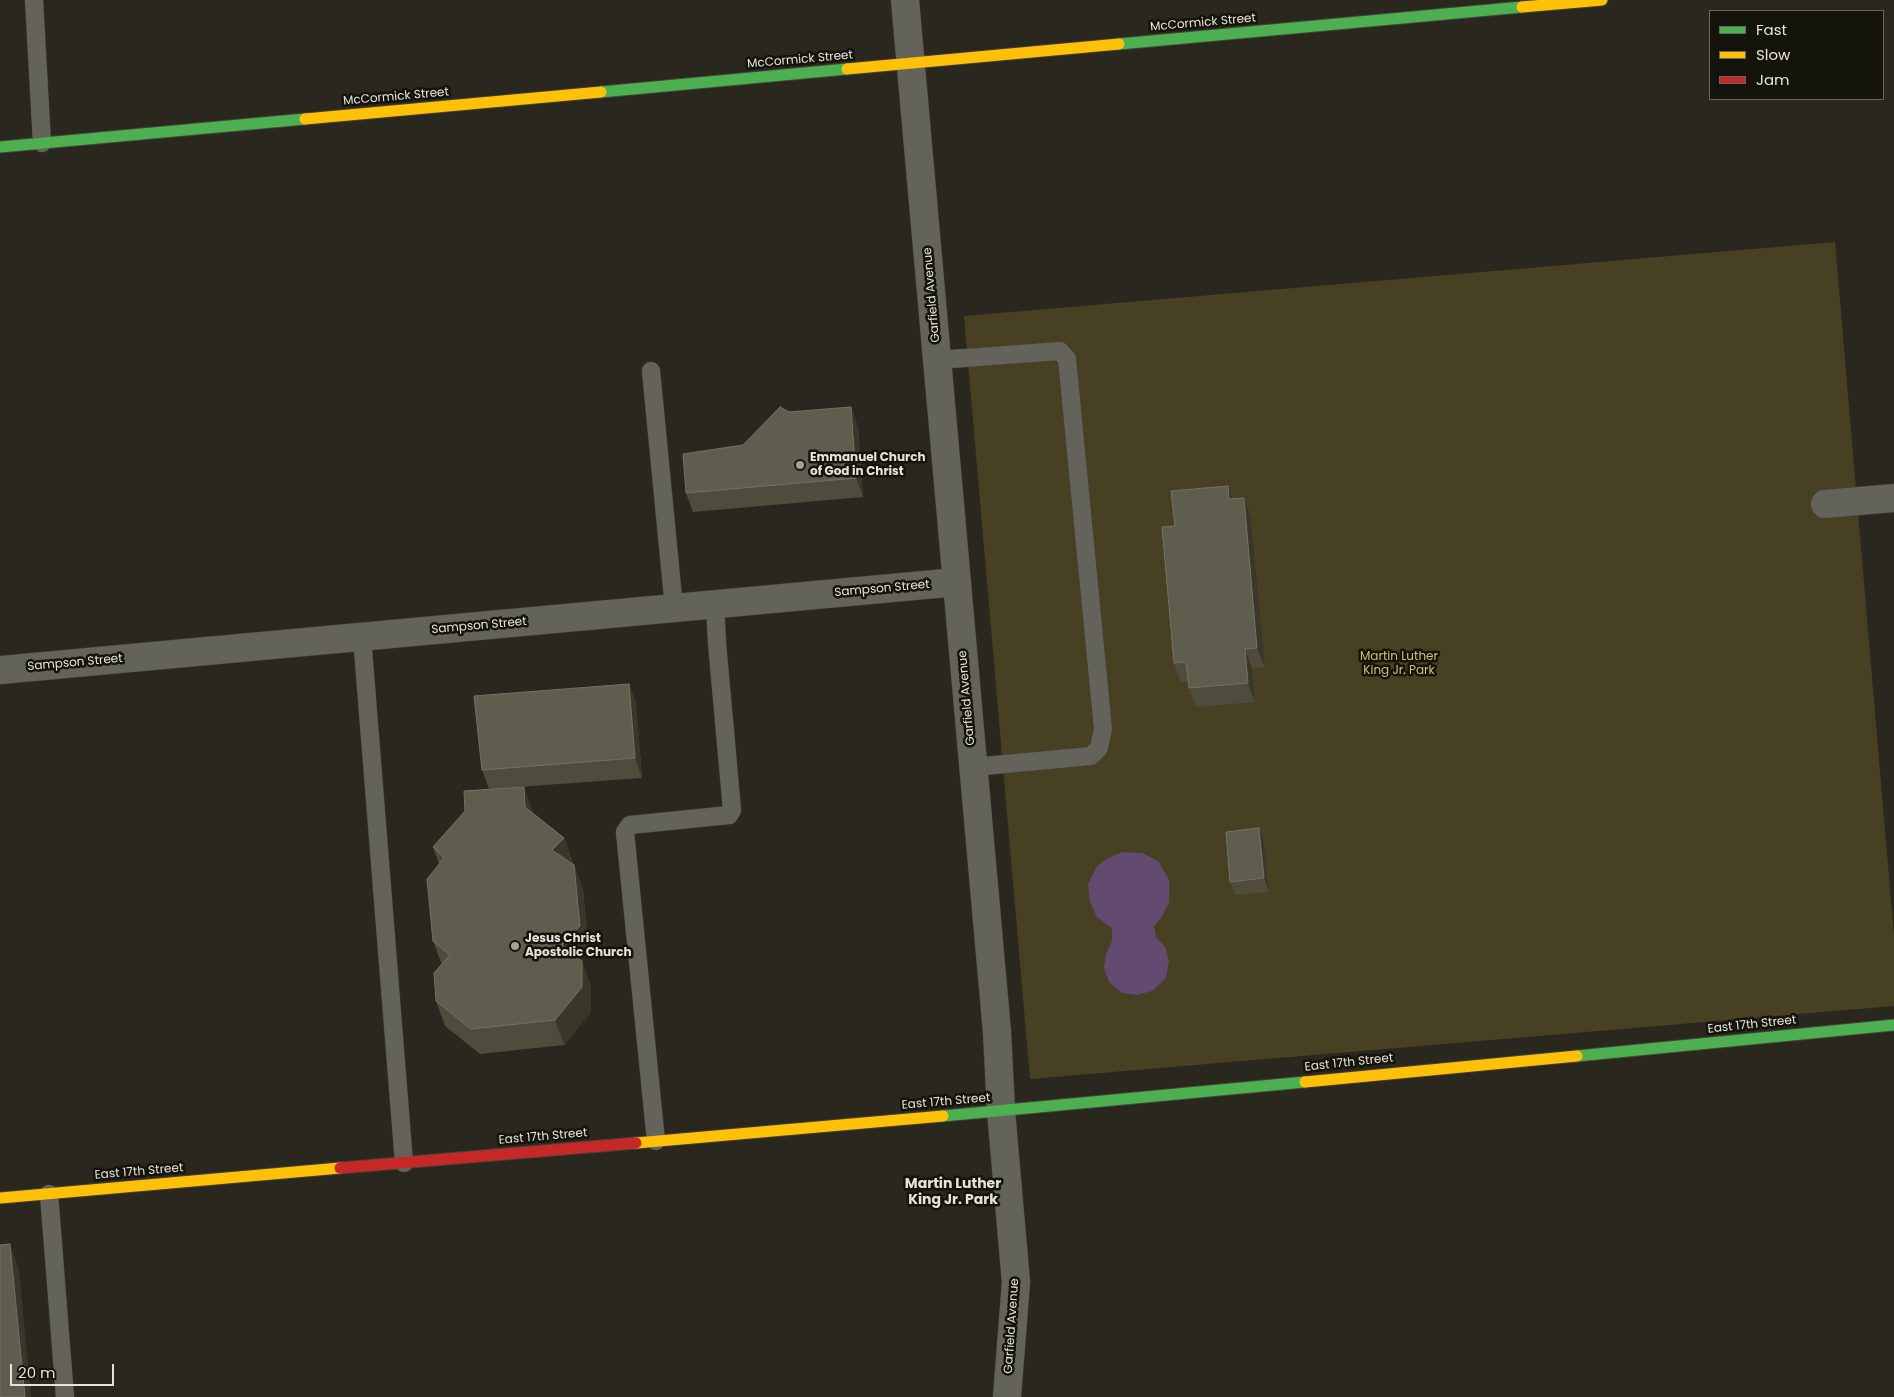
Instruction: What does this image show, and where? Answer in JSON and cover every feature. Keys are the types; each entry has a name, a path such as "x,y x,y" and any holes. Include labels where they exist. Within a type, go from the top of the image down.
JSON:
{"street":[{"name":"Garfield Avenue","path":"906,0 997,1032 1001,1111 1016,1282 1007,1397"},
{"name":"McCormick Street","path":"0,147 1602,0"},
{"path":"1826,504 1894,498"},
{"name":"Sampson Street","path":"0,670 957,582"},
{"name":"East 17th Street","path":"0,1198 1001,1111 1894,1025"}],"lane":[{"path":"34,0 42,143"},
{"path":"938,360 1060,351 1067,359 1103,729 1099,748 1091,756 973,767"},
{"path":"651,371 674,608"},
{"path":"656,1141 625,832 630,825 729,815 732,810 715,604"},
{"path":"362,637 404,1163"},
{"path":"49,1194 65,1397"}],"green space":[{"name":"Martin Luther King Jr. Park","path":"1835,242 1894,936 1894,1006 1030,1079 964,316"}],"shaded area":[{"path":"1123,852 1143,853 1159,862 1169,880 1169,903 1154,926 1156,937 1165,947 1169,961 1166,978 1152,991 1137,995 1122,993 1109,982 1104,968 1106,954 1112,941 1112,928 1097,917 1090,902 1088,884 1097,866 1108,858"}],"building":[{"path":"780,407 789,412 851,407 856,478 686,493 683,454 743,445"},
{"path":"1228,486 1229,499 1244,498 1257,648 1245,649 1248,683 1189,688 1186,662 1174,663 1162,527 1175,526 1171,491"},
{"path":"629,684 635,758 482,770 474,696"},
{"path":"524,787 525,807 564,838 552,850 574,865 580,926 562,945 582,961 582,987 555,1020 471,1029 436,1001 434,973 450,955 433,941 427,879 444,858 433,847 465,811 464,791"},
{"path":"1259,828 1264,878 1230,882 1226,832"},
{"path":"10,1244 25,1397 0,1397 0,1245"}],"traffic: fast":[{"path":"1119,44 1522,7"},
{"path":"601,92 847,69"},
{"path":"0,147 305,119"},
{"path":"1577,1056 1894,1025"},
{"path":"943,1116 1305,1082"}],"traffic: slow":[{"path":"1522,7 1602,0"},
{"path":"847,69 1119,44"},
{"path":"305,119 601,92"},
{"path":"1305,1082 1577,1056"},
{"path":"636,1143 943,1116"},
{"path":"0,1198 340,1168"}],"traffic: jam":[{"path":"340,1168 636,1143"}],"place":[{"name":"Emmanuel Church of God in Christ","path":"800,465"},
{"name":"Jesus Christ Apostolic Church","path":"515,946"}],"district":[{"name":"Martin Luther King Jr. Park","path":"953,1192"}]}
